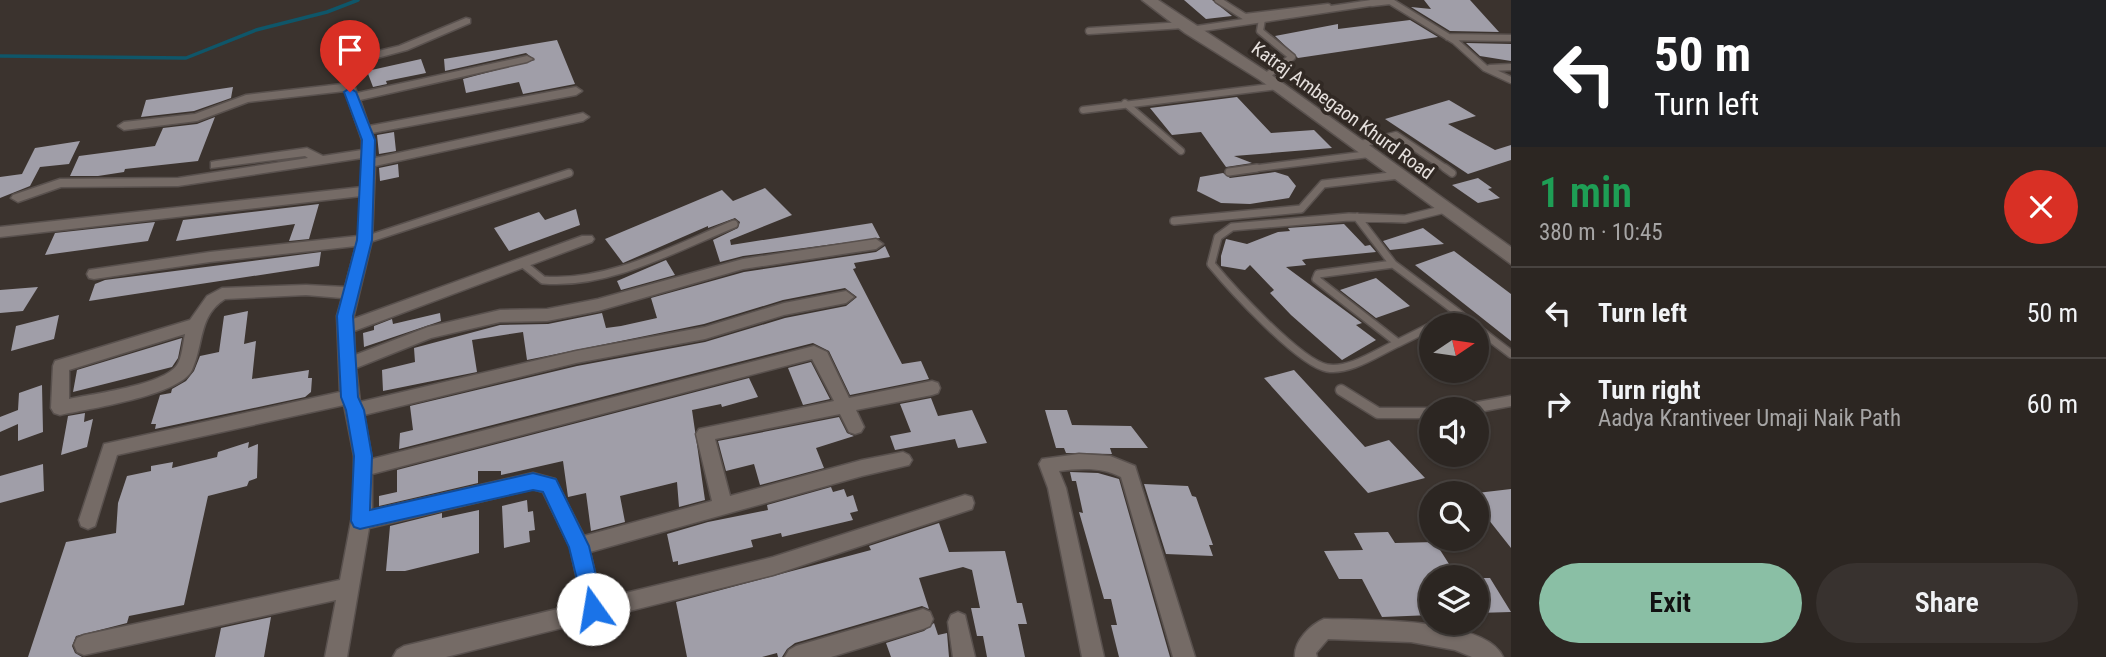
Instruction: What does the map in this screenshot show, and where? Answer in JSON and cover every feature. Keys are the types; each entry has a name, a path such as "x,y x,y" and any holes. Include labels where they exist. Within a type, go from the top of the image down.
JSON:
{"street":[{"name":"Katraj Ambegaon Khurd Road","path":"1149,0 1186,28 1272,81 1511,257"},
{"path":"1186,28 1372,3"},
{"path":"336,657 360,521 363,469 352,404 345,316 365,240 368,191 365,131 340,61 403,48 466,21"},
{"path":"124,126 197,117 246,99 351,92 527,60"},
{"path":"365,131 576,91"},
{"path":"18,198 60,183 178,183 321,160 368,158 583,117"},
{"path":"216,165 307,152 321,160"},
{"path":"2,234 368,191"},
{"path":"346,328 587,239"},
{"path":"94,274 211,257 365,240"},
{"path":"349,364 428,333 500,316 547,315 598,305 743,264 876,244"},
{"path":"198,324 61,366 60,408 158,384 177,376 184,369 198,324 202,309 209,300 222,294 306,290 351,293"},
{"path":"88,520 110,449 352,404 576,356 705,333 784,309 846,297"},
{"path":"363,469 814,352 821,356 855,427"},
{"path":"723,506 705,434 932,388"},
{"path":"579,546 862,468 903,460"},
{"path":"1093,657 1057,488 1048,464 1077,461 1113,463 1129,472 1185,657"},
{"path":"360,521 533,481 549,485 579,546 593,609"},
{"path":"404,657 773,566 965,503"},
{"path":"84,645 349,588"},
{"path":"796,657 923,619"},
{"path":"958,622 964,657"},
{"path":"1307,657 1305,649 1324,629 1412,632 1472,645 1492,657"}],"lane":[{"path":"1218,0 1245,18 1351,4 1355,0"},
{"path":"1298,0 1310,9"},
{"path":"1372,3 1390,1 1448,37 1485,68 1511,80"},
{"path":"1083,110 1272,81 1292,57 1259,31 1262,19"},
{"path":"1089,31 1186,28"},
{"path":"1448,37 1511,38"},
{"path":"1485,68 1511,67"},
{"path":"1125,103 1181,151"},
{"path":"1229,172 1363,149 1396,135 1452,173"},
{"path":"365,240 569,173"},
{"path":"1174,221 1301,209 1323,184 1399,175"},
{"path":"1419,332 1342,367 1314,365 1223,280 1211,264 1216,239 1222,231 1232,227 1357,217 1405,219 1445,209"},
{"path":"1357,217 1393,264 1457,312"},
{"path":"522,263 541,280 562,281 599,276 734,224"},
{"path":"1393,264 1329,271 1318,274 1316,279 1398,343"},
{"path":"1489,337 1511,354"},
{"path":"1341,390 1378,414 1419,413"},
{"path":"1489,405 1511,401"}],"building":[{"path":"1184,0 1212,0 1232,16 1206,19"},
{"path":"1424,0 1470,0 1499,32 1450,31 1411,7 1431,9"},
{"path":"1410,20 1438,37 1298,58 1275,36 1338,24 1338,29"},
{"path":"557,40 575,84 523,94 519,82 466,93 463,79 535,60 526,53 445,71 444,59"},
{"path":"1466,43 1511,44 1511,61 1480,56"},
{"path":"421,59 426,73 386,81 387,84 373,87 367,71"},
{"path":"233,87 231,98 194,111 141,117 146,100"},
{"path":"1237,97 1271,133 1314,130 1332,148 1234,156 1252,163 1226,167 1201,132 1172,135 1150,108"},
{"path":"1449,100 1476,116 1448,124 1495,150 1511,145 1511,160 1468,174 1385,119"},
{"path":"215,117 198,161 125,169 124,172 98,176 70,176 79,156 155,146 163,128 197,124"},
{"path":"394,132 396,151 379,154 377,135"},
{"path":"80,141 69,164 40,167 30,186 0,198 0,177 22,174 35,148"},
{"path":"398,164 399,177 380,181 379,168"},
{"path":"1275,172 1288,176 1296,186 1289,198 1250,204 1221,203 1197,191 1200,177 1223,173 1230,178"},
{"path":"1478,178 1500,198 1478,203 1452,185"},
{"path":"765,188 792,215 730,240 731,245 872,223 880,238 743,256 720,262 713,240 738,228 740,222 735,218 708,226 623,263 605,239 722,190 733,201"},
{"path":"319,204 309,239 289,241 295,224 176,241 183,220"},
{"path":"576,209 580,225 509,251 494,228 539,212 545,220"},
{"path":"155,222 148,241 45,255 55,233"},
{"path":"1344,224 1365,246 1370,245 1376,252 1306,259 1302,260 1306,265 1286,267 1362,323 1356,325 1376,340 1342,360 1291,315 1270,293 1274,290 1250,265 1245,270 1221,266 1221,256 1226,239 1247,244 1278,232 1290,231 1288,228"},
{"path":"1423,228 1444,244 1390,250 1383,241"},
{"path":"885,246 890,257 854,263 856,268 853,269 902,364 921,361 929,379 850,395 829,351 813,343 399,449 400,433 413,430 410,406 577,366 705,342 785,318 846,306 857,297 845,288 783,300 704,324 527,360 523,332 472,340 477,372 383,391 382,370 415,362 414,348 500,325 548,324 602,313 606,328 621,326 657,318 651,298 744,272 876,252"},
{"path":"1454,251 1511,294 1511,341 1489,324 1489,313 1476,313 1415,265"},
{"path":"321,252 319,266 89,301 95,284 105,280"},
{"path":"666,260 675,275 621,290 617,281"},
{"path":"1376,278 1410,306 1376,318 1340,290"},
{"path":"38,287 23,311 0,313 0,290"},
{"path":"248,311 244,344 256,341 252,379 309,370 308,378 312,378 311,392 305,397 155,429 156,424 151,424 160,395 171,393 172,389 186,381 200,356 219,352 224,316"},
{"path":"440,313 441,321 364,347 363,333 374,330 374,326 392,319 393,324"},
{"path":"59,315 54,339 11,351 16,326"},
{"path":"182,338 178,358 172,367 73,392 77,370"},
{"path":"811,362 830,399 803,405 788,368"},
{"path":"1294,370 1365,447 1389,440 1425,478 1368,493 1264,378"},
{"path":"749,378 758,397 722,407 721,404 692,410 705,500 679,507 677,482 620,496 625,522 591,531 586,493 568,497 563,461 501,475 501,471 478,471 478,483 379,506 379,496 397,492 397,470"},
{"path":"42,385 43,432 18,441 18,424 0,432 0,417 18,410 19,393"},
{"path":"931,398 938,416 972,410 987,443 958,448 955,439 895,450 890,436 911,432 900,404"},
{"path":"1045,410 1067,410 1072,425 1131,426 1148,448 1110,448 1112,454 1066,453 1064,448 1056,448"},
{"path":"85,413 84,422 93,419 87,447 61,455 68,416"},
{"path":"839,417 847,433 854,436 816,448 824,468 760,485 754,464 726,471 718,441"},
{"path":"249,442 248,448 258,444 257,478 249,481 247,486 208,496 184,605 129,616 127,623 76,636 72,646 75,653 82,657 28,657 66,542 116,533 118,503 127,476 151,471 151,466 173,462 172,468 217,457 218,452"},
{"path":"43,464 44,491 0,503 0,476"},
{"path":"1070,472 1098,473 1119,479 1170,657 1119,657 1111,625 1117,625 1111,599 1104,599 1079,512 1083,513 1076,481 1072,481"},
{"path":"1144,484 1188,486 1192,496 1196,497 1213,545 1209,545 1213,556 1166,554"},
{"path":"831,487 833,492 844,489 847,497 853,495 858,511 850,513 853,520 782,537 781,533 751,540 753,547 678,565 678,561 673,562 667,534 708,522 768,510 767,505"},
{"path":"1511,489 1511,548 1489,520 1489,492"},
{"path":"527,500 528,512 533,511 535,530 529,531 530,542 504,548 502,506"},
{"path":"479,510 479,553 405,571 386,571 390,526 442,513 442,518"},
{"path":"939,523 949,552 1005,551 1017,603 1022,603 1027,624 1018,624 1025,657 987,657 983,636 977,636 971,608 980,608 972,570 963,567 919,578 929,609 922,606 795,643 782,657 778,657 777,653 762,657 687,657 676,602 871,550 869,546"},
{"path":"1388,532 1395,543 1419,542 1419,551 1441,551 1450,565 1419,565 1419,616 1382,617 1362,579 1339,579 1324,551 1363,550 1354,533"},
{"path":"1489,578 1490,578 1511,612 1489,613"},
{"path":"271,617 264,657 215,657 221,628"},
{"path":"934,623 938,635 947,633 949,657 891,657 886,643 924,631"}],"waterway":[{"path":"0,56 186,58 256,30 327,12 358,0"}],"route":[{"path":"350,92 368,140 369,179 365,240 345,316 349,397 355,410 363,456 363,506 360,521 533,481 549,485 564,510 579,546 593,609"}]}
